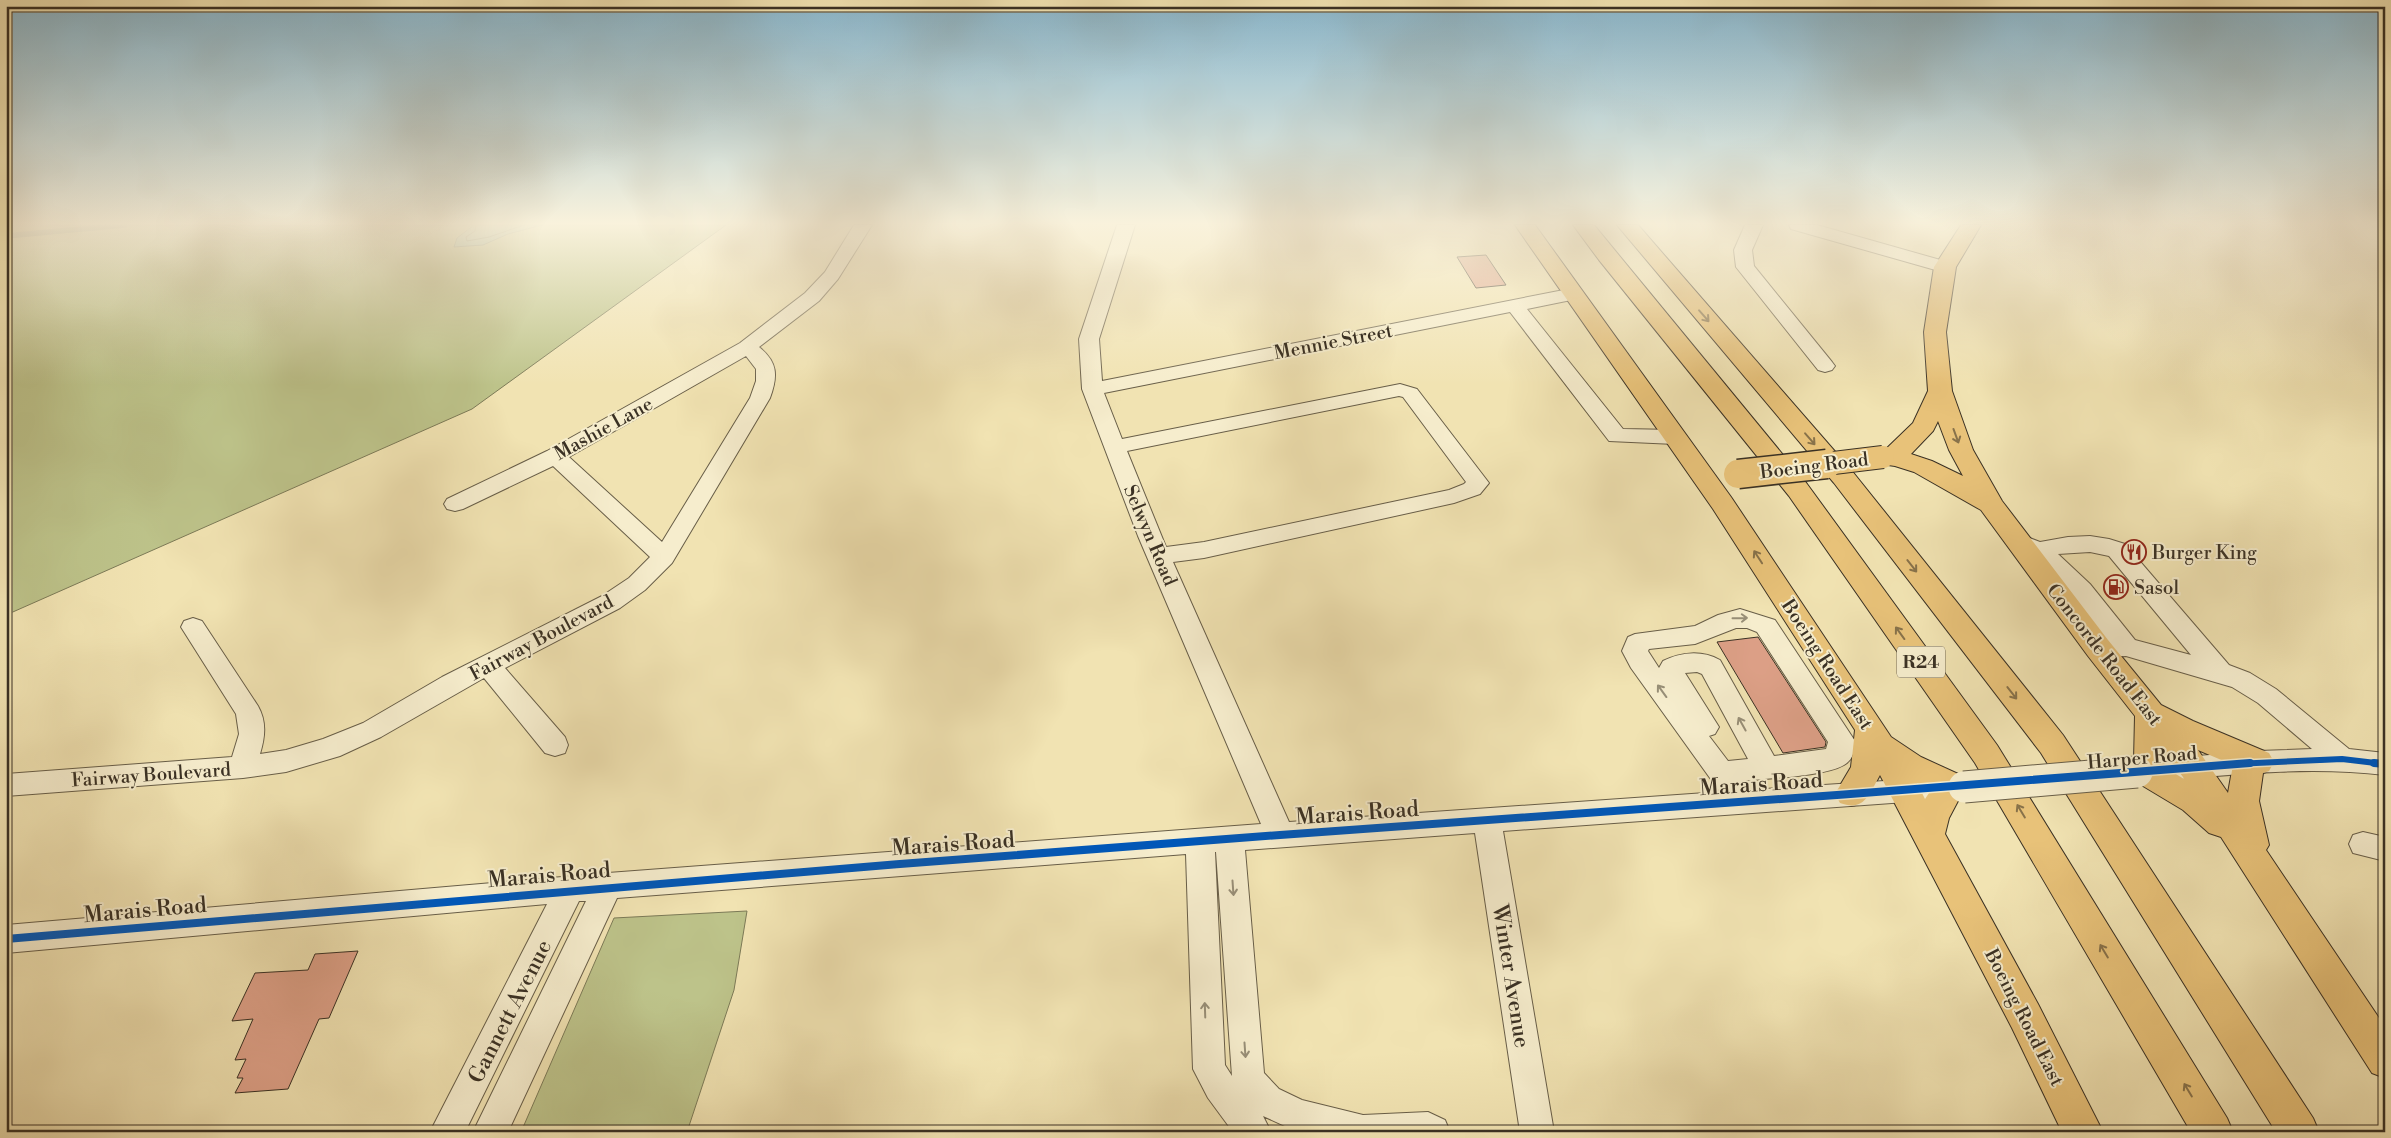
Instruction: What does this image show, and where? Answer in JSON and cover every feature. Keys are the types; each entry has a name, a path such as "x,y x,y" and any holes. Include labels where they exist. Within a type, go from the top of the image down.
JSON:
{"main road":[{"name":"Boeing Road East","path":"1563,278 1722,503 1876,738 2025,1016 2083,1132"},
{"name":"R24","path":"1624,278 1798,490 1986,754 2213,1132"},
{"name":"R24","path":"1672,278 1843,477 2052,744 2299,1132"},
{"path":"1940,390 1935,332 1944,278"},
{"name":"Boeing Road","path":"1641,389 1705,460 1736,475 1889,456 1944,476 1991,505"},
{"name":"Boeing Road","path":"1889,456 1924,426 1940,390"},
{"name":"Concorde Road East","path":"1940,390 1961,450 1991,505 2037,552 2112,647 2147,710 2194,768 2385,1060"},
{"name":"Boeing Road","path":"1722,503 1736,475"},
{"path":"2147,710 2182,730 2253,762 2243,801 2249,851 2194,801 2144,771 2147,710"},
{"path":"1850,794 1867,769 1876,738 1910,766 1956,788 1934,816 1928,835"}],"street":[{"path":"747,347 812,297 829,278"},
{"name":"Selwyn Road","path":"1109,278 1089,339 1092,389 1159,556 1280,835"},
{"path":"1754,278 1825,366"},
{"name":"Mennie Street","path":"1092,389 1574,294"},
{"path":"1514,305 1617,436 1676,437"},
{"name":"Mashie Lane","path":"455,504 555,456 747,347"},
{"name":"Fairway Boulevard","path":"6,785 243,767 286,761 330,748 372,730 488,665 611,602 637,584 664,557 760,398 767,382 763,359 747,347"},
{"path":"1114,447 1400,390 1410,392 1478,483 1472,489 1454,496 1204,550 1159,556"},
{"path":"555,456 664,557"},
{"path":"2037,552 2063,545 2106,545 2118,550 2220,672"},
{"path":"2037,552 2078,588 2112,647 2220,672 2241,680 2260,691 2342,759"},
{"path":"1746,617 1766,626 1842,741 1841,751 1835,757 1821,761 1727,771 1640,661 1635,651 1637,644 1644,640 1701,633 1733,618 1746,617"},
{"path":"193,627 249,713 252,734 243,767"},
{"path":"1742,802 1727,771 1672,673 1672,668 1676,665 1701,663 1711,667 1766,766"},
{"path":"488,665 555,745"},
{"name":"Harper Road","path":"1903,791 2253,762 2342,759 2385,764"},
{"name":"Marais Road","path":"6,939 608,886 1280,835 1903,791"},
{"name":"Winter Avenue","path":"1486,820 1538,1132"},
{"path":"1215,841 1209,1069 1220,1087 1254,1132"},
{"path":"1215,841 1249,1080 1267,1102 1300,1116 1363,1132 1428,1129 1434,1132"},
{"path":"490,1132 608,886"},
{"name":"Gannett Avenue","path":"447,1132 570,890"}],"green space":[{"path":"6,278 653,278 472,409 6,615"},
{"path":"747,911 734,990 687,1132 521,1132 614,918"}],"building":[{"path":"1470,278 1501,278 1506,285 1476,288"},
{"path":"1758,637 1826,742 1825,747 1783,753 1717,642"},
{"path":"358,951 329,1018 319,1019 288,1089 235,1093 243,1078 237,1078 246,1059 235,1060 253,1019 232,1021 255,973 308,970 315,954"}],"cycle path":[{"path":"6,939 608,886 1280,835 1964,787 2258,762 2342,759 2385,764"}],"place":[{"name":"Burger King","path":"2134,552"},
{"name":"Sasol","path":"2116,587"}]}
